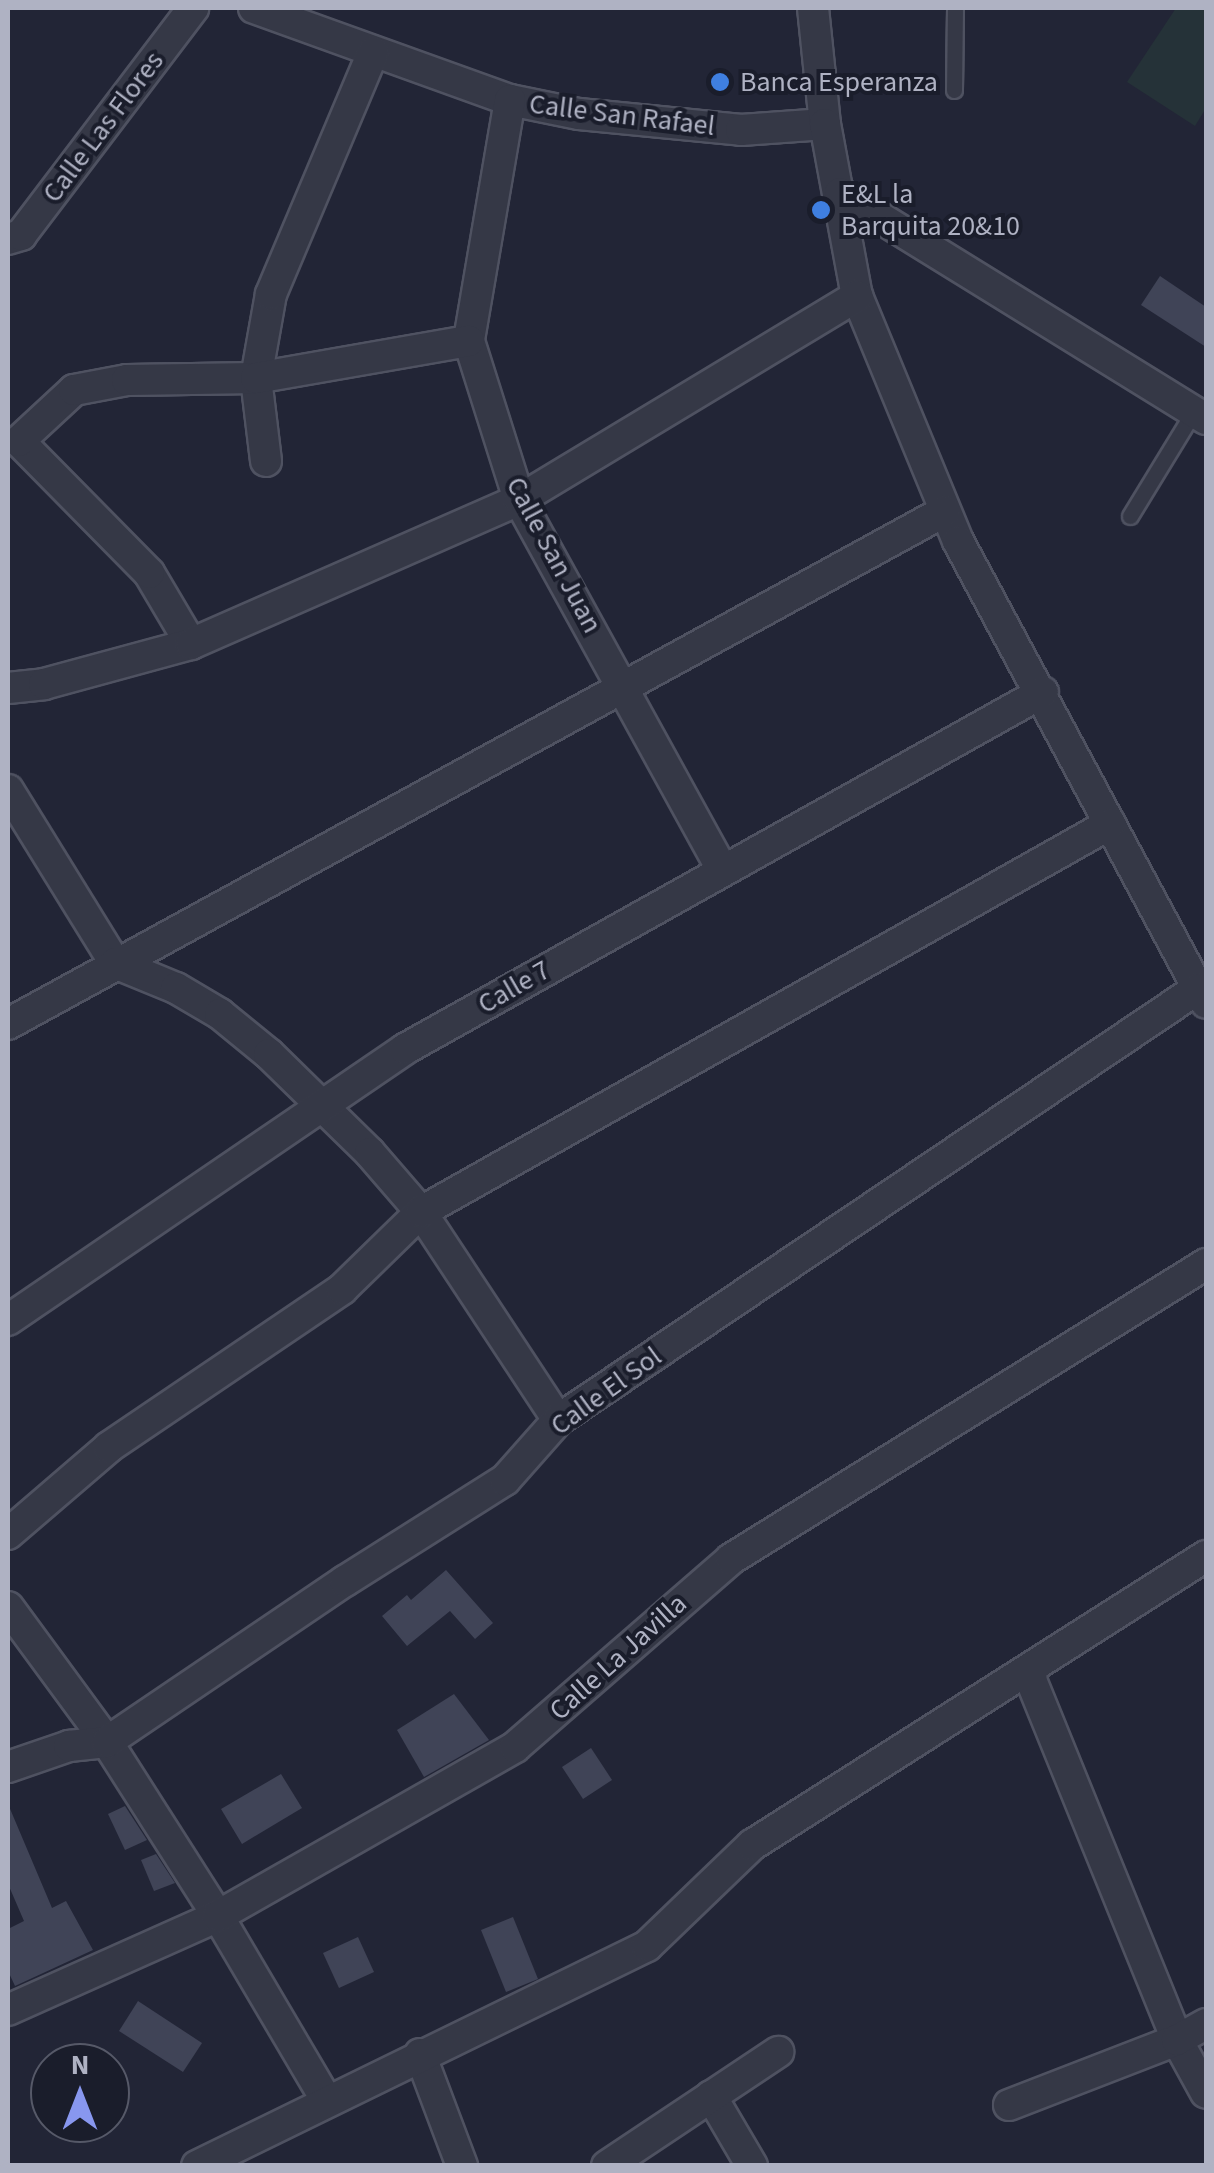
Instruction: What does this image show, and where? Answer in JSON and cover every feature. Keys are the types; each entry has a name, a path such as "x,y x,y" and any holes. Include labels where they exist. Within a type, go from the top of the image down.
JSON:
{"street":[{"name":"Calle Las Flores","path":"8,239 21,235 193,8"},
{"name":"Calle San Rafael","path":"255,8 510,100 579,114 742,130 825,124"},
{"path":"814,8 825,124 857,296 945,511 1202,996"},
{"path":"266,461 256,378 271,294 372,52"},
{"name":"Calle San Juan","path":"510,100 469,341 519,500 722,869"},
{"path":"840,194 1200,415"},
{"path":"8,688 44,684 191,644 519,500 857,296"},
{"path":"191,644 149,573 13,446 74,390 128,380 256,378 469,341"},
{"path":"8,1024 945,511"},
{"name":"Calle 7","path":"8,1320 405,1049 1043,692"},
{"path":"11,806 115,963 176,988 220,1014 269,1054 370,1153 421,1212 558,1420"},
{"path":"8,1534 109,1447 342,1289 421,1212 1110,824"},
{"name":"Calle El Sol","path":"8,1767 68,1746 107,1742 345,1581 505,1480 558,1420 1202,996"},
{"name":"Calle La Javilla","path":"8,2010 218,1916 515,1748 732,1559 1206,1264"},
{"path":"197,2166 326,2099 646,1946 752,1845 1206,1556"},
{"path":"8,1606 107,1742 218,1916 326,2099"},
{"path":"1032,1670 1031,1680 1176,2040 1206,2092"},
{"path":"1009,2105 1176,2040 1206,2024"},
{"path":"607,2166 778,2052"},
{"path":"420,2054 462,2166"},
{"path":"712,2096 752,2166"}],"lane":[{"path":"954,90 955,8"},
{"path":"1130,516 1200,415"}],"shaded area":[{"path":"1176,8 1206,8 1206,108 1195,126 1127,82"}],"building":[{"path":"1160,276 1206,307 1206,347 1141,305"},
{"path":"446,1570 493,1623 475,1639 450,1611 407,1646 382,1616 407,1595 411,1600"},
{"path":"454,1694 489,1740 424,1777 397,1730"},
{"path":"591,1748 612,1780 583,1799 562,1767"},
{"path":"281,1774 302,1808 242,1844 221,1809"},
{"path":"8,1804 52,1908 66,1901 93,1950 15,1986 8,1971 8,1929 24,1921 8,1884"},
{"path":"125,1806 147,1840 125,1850 108,1814"},
{"path":"156,1854 175,1883 154,1891 141,1860"},
{"path":"513,1917 538,1979 506,1992 481,1930"},
{"path":"358,1937 374,1972 339,1988 323,1953"},
{"path":"138,2001 202,2043 183,2072 119,2031"}],"place":[{"name":"Banca Esperanza","path":"720,82"},
{"name":"E&L la Barquita 20&10","path":"821,210"}]}
